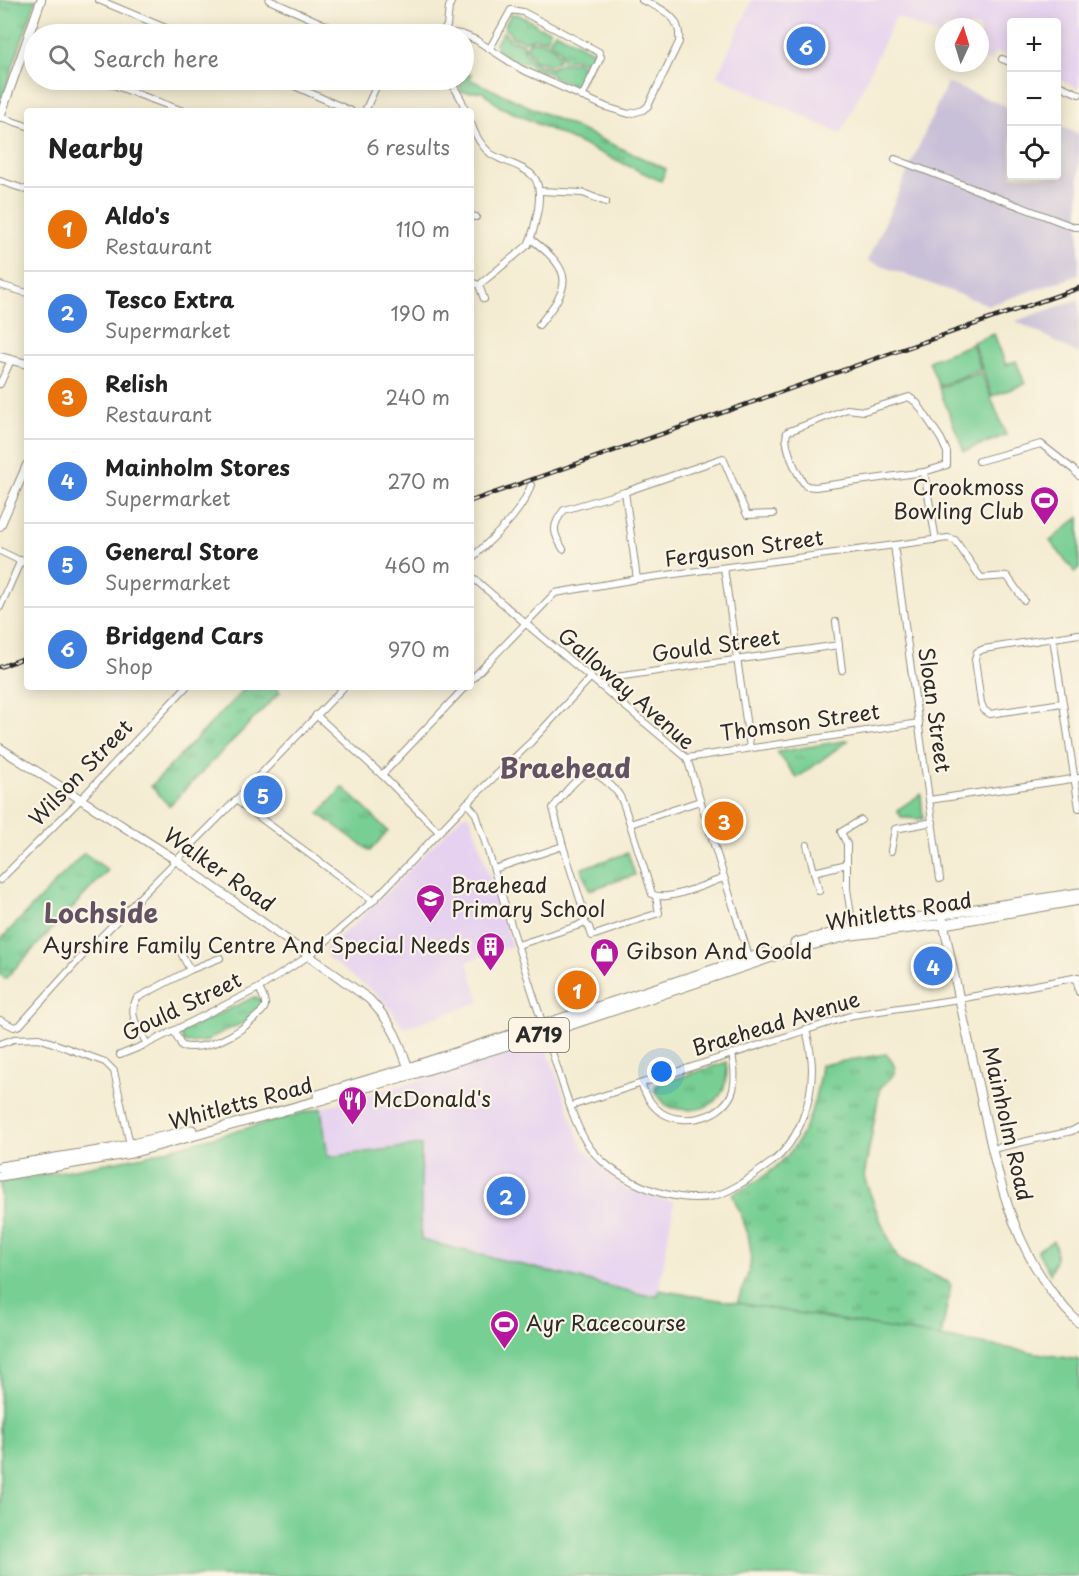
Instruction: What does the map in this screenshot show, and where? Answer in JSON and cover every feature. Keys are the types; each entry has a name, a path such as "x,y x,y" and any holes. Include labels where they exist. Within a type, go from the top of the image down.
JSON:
{"main road":[{"name":"Whitletts Road","path":"544,1029 750,957 818,936 853,928 943,920 1079,893"},
{"name":"Whitletts Road","path":"0,1176 131,1152 409,1072 799,948 852,935 1079,900"},
{"name":"Whitletts Road","path":"0,1167 130,1145 226,1122 409,1072"}],"street":[{"path":"32,24 41,0"},
{"path":"99,0 156,24"},
{"path":"269,0 323,24"},
{"path":"447,24 452,0"},
{"path":"474,41 490,48 521,69 582,97 629,114 648,106 679,42 680,35 674,18 670,14 642,0"},
{"path":"490,48 511,10 523,12 599,51 601,57 582,97"},
{"path":"24,47 0,117 24,125"},
{"path":"1002,59 1007,61"},
{"path":"1061,86 1079,94"},
{"path":"127,90 175,108"},
{"path":"304,90 344,108"},
{"path":"366,108 374,90"},
{"path":"456,90 465,108"},
{"path":"474,138 492,154 530,171 538,180 540,191 528,245 479,285"},
{"path":"895,159 1079,227"},
{"path":"0,181 24,189"},
{"path":"540,191 583,193 606,202"},
{"path":"531,239 549,253 562,270 563,288 559,300 539,325"},
{"path":"474,283 479,285 484,299"},
{"path":"0,285 24,292"},
{"path":"0,357 24,363"},
{"path":"0,384 11,360"},
{"path":"909,397 917,403 947,452 947,465 924,472 814,488 806,486 796,471 785,439 787,432 794,428 847,410 864,411 909,397"},
{"path":"979,461 1041,444 1079,476"},
{"path":"563,549 555,536 555,527 564,510 625,492 723,458 747,515 772,514"},
{"path":"0,526 24,472"},
{"path":"924,472 936,540"},
{"path":"474,556 514,515 526,498 531,485"},
{"path":"625,492 637,579"},
{"name":"Ferguson Street","path":"474,677 555,593 637,579 948,538 956,540 981,578 1007,576 1024,600"},
{"name":"Sloan Street","path":"894,545 940,879"},
{"path":"0,551 24,562 0,608"},
{"path":"724,568 750,748"},
{"name":"Galloway Avenue","path":"474,579 687,758 750,957"},
{"path":"836,622 842,670"},
{"path":"1062,703 990,714 984,710 981,703 975,659 977,652 984,649 1079,634"},
{"path":"1053,638 1062,703 1077,778 1079,808"},
{"name":"Gould Street","path":"601,686 609,679 616,677 838,645"},
{"path":"236,800 373,900 467,803 531,742 591,677"},
{"name":"Wilson Street","path":"0,880 80,800 183,690"},
{"path":"0,1020 14,1027 20,1025 84,954 341,690"},
{"path":"382,775 462,690"},
{"path":"316,715 382,775 439,832"},
{"name":"Thomson Street","path":"687,758 919,723"},
{"name":"Walker Road","path":"0,748 176,860 369,999 386,1017 396,1034 409,1072"},
{"path":"518,945 577,926 586,918 553,808 581,776 588,772 594,773 621,795 652,894 656,897 659,913 592,936 589,927 584,922"},
{"path":"929,800 1077,778"},
{"path":"630,824 700,801"},
{"path":"467,803 476,814 544,1029 571,1106 586,1142 608,1166 637,1184 658,1192 684,1197 712,1196 740,1186 784,1152 802,1120 810,1093 812,1069 806,1029"},
{"path":"853,928 847,889 847,844 841,832 861,820"},
{"path":"891,851 895,829 933,822"},
{"path":"807,845 819,891"},
{"path":"494,869 563,846"},
{"path":"814,872 846,864"},
{"path":"656,897 666,897 724,878"},
{"name":"Gould Street","path":"120,1055 147,1044 259,988 310,955 373,900"},
{"name":"Mainholm Road","path":"943,920 992,1149 1008,1212 1038,1273 1079,1323"},
{"path":"181,953 190,970"},
{"path":"147,1044 132,1014 137,998 190,970 220,958"},
{"path":"1077,977 1079,992"},
{"name":"Braehead Avenue","path":"571,1106 853,1015 959,999 1077,977"},
{"path":"174,1030 182,1046 189,1048 234,1034 249,1024 265,1007 259,988"},
{"path":"0,1044 14,1039 39,1038 105,1062 114,1071 130,1145"},
{"path":"641,1084 649,1101 662,1113 674,1118 689,1120 705,1117 718,1110 732,1092 735,1072 732,1053"},
{"path":"992,1149 1072,1131 1079,1127"}],"shaded area":[{"path":"752,0 1079,0 1079,89 1061,80 1061,18 1007,18 1007,56 996,51 990,62 989,18 935,18 935,35 896,16 841,134 717,76"},
{"path":"947,83 1007,106 1007,180 1061,180 1061,127 1079,134 1079,275 989,305 868,261"},
{"path":"1079,299 1079,354 1016,321"},
{"name":"Braehead Primary School","path":"463,815 471,818 512,946 467,961 480,1002 404,1028 390,1008 376,994 327,957 325,949 362,918"},
{"path":"545,1044 582,1147 625,1189 674,1202 658,1296 645,1295 421,1240 421,1145 328,1157 321,1108"}],"green space":[{"path":"0,0 36,0 28,24 24,24 24,35 0,104"},
{"path":"517,14 535,23 536,26 550,30 547,40 534,38 524,42 518,38 512,38 504,28 510,15"},
{"path":"504,32 511,41 524,45 528,56 538,64 534,70 530,65 524,62 520,64 497,50 496,44"},
{"path":"555,32 593,51 591,64 576,59 562,60 559,49 549,41"},
{"path":"531,41 550,44 559,60 550,65 534,60 525,47"},
{"path":"576,62 589,69 578,87 538,71 540,65 551,68 561,63"},
{"path":"474,81 666,169 661,181 499,106 483,92 461,92 460,90 474,90"},
{"path":"994,334 1006,365 1016,361 1025,384 992,396 973,342"},
{"path":"972,344 981,369 939,386 929,361"},
{"path":"981,372 1006,435 964,451 939,388"},
{"path":"1079,517 1079,569 1075,572 1050,541"},
{"path":"243,690 278,690 280,692 169,806 151,786"},
{"path":"849,740 797,778 777,752"},
{"path":"343,787 388,831 370,851 319,814"},
{"path":"921,794 923,819 902,818 897,810"},
{"path":"84,853 108,870 5,979 0,974 0,940"},
{"path":"628,853 635,875 589,890 582,868"},
{"path":"254,997 260,999 262,1007 247,1022 210,1038 209,1041 184,1042 180,1033"},
{"path":"886,1054 895,1070 892,1077 880,1088 864,1177 897,1257 951,1285 941,1337 737,1303 749,1271 751,1251 747,1231 732,1194 771,1171 796,1143 812,1108 821,1065"},
{"path":"727,1062 724,1088 712,1104 703,1108 692,1110 667,1106 655,1092 656,1085"},
{"name":"Ayr Racecourse","path":"321,1108 328,1157 421,1145 421,1240 645,1295 658,1295 659,1290 1079,1360 1079,1576 0,1576 0,1183 144,1156"},
{"path":"1053,1241 1056,1253 1050,1274 1037,1250"}],"railway":[{"path":"474,500 1079,288"},
{"path":"0,667 24,658"}],"place":[{"name":"Bridgend Cars","path":"806,46"},
{"name":"Crookmoss Bowling Club","path":"1045,526"},
{"name":"General Store","path":"263,795"},
{"name":"Relish","path":"724,821"},
{"name":"Braehead Primary School","path":"430,924"},
{"name":"Mainholm Stores","path":"933,966"},
{"name":"Ayrshire Family Centre And Special Needs","path":"491,972"},
{"name":"Gibson And Goold","path":"605,978"},
{"name":"Aldo's","path":"577,990"},
{"name":"McDonald's","path":"352,1126"},
{"name":"Tesco Extra","path":"506,1196"},
{"name":"Ayr Racecourse","path":"505,1350"}],"district":[{"name":"Braehead","path":"565,769"},
{"name":"Lochside","path":"101,914"}]}
